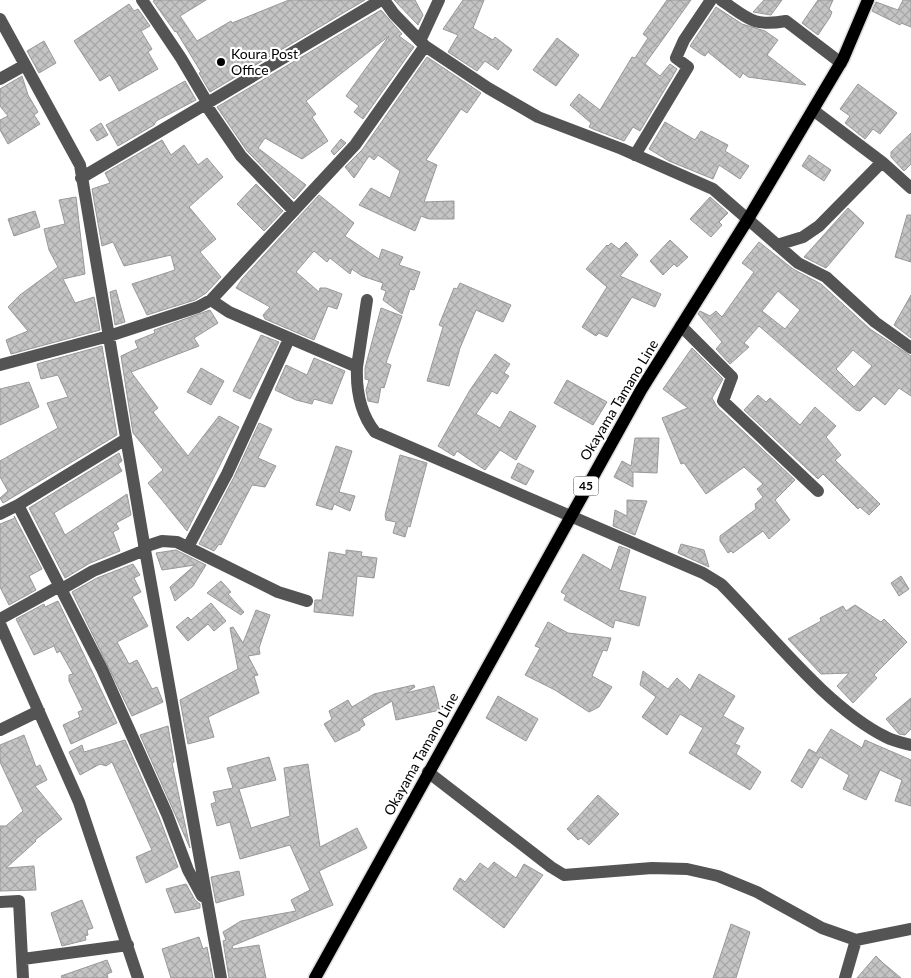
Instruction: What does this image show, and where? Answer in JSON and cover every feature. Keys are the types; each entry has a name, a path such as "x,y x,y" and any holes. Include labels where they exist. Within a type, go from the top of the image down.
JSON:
{"main road":[{"name":"Okayama Tamano Line","path":"315,978 641,390 748,219 841,63 868,0"}],"street":[{"path":"142,0 181,58 207,102 208,108 241,156 294,211"},
{"path":"81,178 383,0 423,44 488,88 538,118 635,155 713,189 798,263 826,277 875,322 911,348"},
{"path":"0,365 109,336 198,307 211,300 355,145 423,44 439,0"},
{"path":"635,155 688,67 676,58 684,40 711,0"},
{"path":"721,0 752,21 766,24 786,21 841,63"},
{"path":"0,19 80,165 221,978"},
{"path":"0,79 25,65"},
{"path":"813,110 882,162 911,188"},
{"path":"777,245 802,237 819,226 882,162"},
{"path":"211,300 229,312 357,367"},
{"path":"367,300 357,367 356,390 366,421 375,432 703,573 721,584 822,688 845,709 868,727 888,738 911,745"},
{"path":"681,326 732,377 723,401 818,491"},
{"path":"188,547 227,474 289,339"},
{"path":"0,514 126,439"},
{"path":"18,505 102,669 167,814 188,870 207,905"},
{"path":"0,619 93,571 162,541 177,542 278,592 306,601"},
{"path":"2,631 79,802 138,978"},
{"path":"0,730 39,711"},
{"path":"428,772 551,867 564,874 652,868 695,871 718,876 757,892 822,928 856,940 911,929"},
{"path":"0,902 18,901 23,978"},
{"path":"845,978 856,940"},
{"path":"23,959 128,945"}],"building":[{"path":"206,0 180,16 197,41 231,21 232,23 289,0 365,0 210,92 199,73 201,72 176,31 153,1"},
{"path":"394,0 415,0 423,15 418,25"},
{"path":"463,0 484,0 473,28 493,40 495,37 512,50 498,70 485,61 477,71 448,52 458,35 443,29"},
{"path":"667,0 691,0 645,64 660,76 670,64 677,69 640,131 633,127 624,141 589,127 591,123 570,105 579,94 600,110 632,57 635,58 648,38 643,34"},
{"path":"764,0 782,0 771,15 753,12"},
{"path":"818,0 833,0 829,9 832,12 830,17 818,35 802,23"},
{"path":"903,0 911,0 911,27 901,23 900,25 872,11 876,2 898,10"},
{"path":"129,4 134,11 138,9 150,26 141,31 152,49 148,52 158,69 119,91 110,75 100,81 74,41"},
{"path":"716,7 742,24 765,31 778,40 767,55 806,85 748,77 743,73 740,78 708,52 705,56 690,46"},
{"path":"381,10 402,34 399,36 414,47 363,119 354,112 359,106 346,96 389,36 306,101 316,114 312,117 328,141 302,159 265,138 258,148 306,185 294,199 247,151 217,107"},
{"path":"557,38 579,55 556,86 533,70"},
{"path":"44,41 56,63 39,73 27,51"},
{"path":"427,57 481,93 467,113 461,109 426,160 437,165 424,202 454,201 454,219 429,219 421,216 415,231 359,205 371,188 390,198 400,171 378,155 374,160 369,156 354,178 345,167 362,150"},
{"path":"22,76 28,95 38,112 34,115 40,124 8,144 0,130 0,120 8,116 0,106 0,89"},
{"path":"185,81 196,100 156,121 154,125 118,146 106,125"},
{"path":"858,84 897,113 880,134 873,129 865,139 845,123 850,116 840,109"},
{"path":"665,122 695,140 701,131 728,145 725,151 749,166 740,179 719,165 713,179 669,161 649,149"},
{"path":"101,123 108,135 97,141 90,130"},
{"path":"911,133 911,164 904,171 891,157 891,152"},
{"path":"341,139 346,143 334,155 331,151"},
{"path":"162,140 171,155 184,145 198,165 207,158 223,177 189,207 216,239 200,252 221,277 206,293 195,300 147,315 132,284 175,270 171,255 124,266 113,242 102,246 92,189 110,183 105,173"},
{"path":"809,155 831,170 824,181 802,166"},
{"path":"256,184 283,211 264,231 237,204"},
{"path":"319,195 354,223 345,236 379,259 382,249 403,257 399,265 420,272 414,290 410,289 402,314 383,300 386,291 381,289 383,283 362,276 352,269 350,274 330,258 327,262 314,251 296,272 319,292 320,288 326,288 342,294 337,309 328,306 314,340 265,319 263,315 270,307 236,288 242,279"},
{"path":"76,197 85,274 63,279 75,303 94,297 100,330 11,354 6,340 28,331 8,307 20,295 58,267 49,250 44,229 65,224 59,200"},
{"path":"710,197 728,213 719,222 722,225 711,237 690,219"},
{"path":"848,208 864,223 826,268 804,257"},
{"path":"35,211 40,227 14,236 8,219"},
{"path":"907,215 911,215 911,262 895,257"},
{"path":"670,240 688,257 677,267 674,264 663,275 650,261"},
{"path":"626,242 638,255 620,276 661,294 655,307 632,297 607,337 599,333 596,336 582,327 607,287 586,269 607,245 611,243 619,249"},
{"path":"759,242 793,269 821,284 870,329 911,356 911,396 899,388 885,405 874,396 860,411 856,410 759,326 744,343 749,347 730,364 716,349 722,342 698,314 700,311 710,316 716,311 722,317 754,272 742,263","holes":["778,291 800,310 785,329 762,311","853,350 872,366 854,387 836,369"]},
{"path":"460,283 511,305 503,322 476,310 460,348 449,386 427,381 443,327 439,325 454,288 457,289"},
{"path":"116,290 125,322 115,325 110,292"},
{"path":"911,295 911,338 894,325"},
{"path":"381,308 402,316 386,363 391,365 384,388 381,387 378,403 368,401 366,390 369,380 365,379 365,368"},
{"path":"210,310 218,323 194,338 199,346 131,372 158,408 153,412 188,456 219,416 239,427 187,531 148,483 163,470 133,433 121,356 138,348 135,341 155,333 154,330"},
{"path":"261,335 279,342 250,399 233,391"},
{"path":"102,346 117,435 3,503 0,498 8,491 0,477 0,461 58,428 47,403 68,397 58,375 41,379 37,364"},
{"path":"692,348 723,379 712,398 717,407 795,480 775,500 790,520 769,539 763,531 733,553 731,551 728,553 720,541 720,536 756,509 755,504 763,497 757,489 763,484 744,467 706,494 684,463 681,464 662,418 688,408 663,389"},
{"path":"495,354 510,364 504,373 509,376 497,394 492,391 476,414 500,428 510,411 536,426 516,460 500,450 485,470 457,451 454,456 438,446 470,390"},
{"path":"314,358 345,371 332,404 314,399 312,404 296,400 275,390 286,365 307,375"},
{"path":"201,368 224,381 211,405 187,392"},
{"path":"567,380 607,402 593,425 554,403"},
{"path":"29,382 39,407 0,425 0,389"},
{"path":"758,395 766,402 770,398 800,425 815,407 836,426 826,437 841,455 835,460 880,504 869,515 860,507 858,509 823,474 818,479 744,410"},
{"path":"259,423 272,429 258,458 276,466 265,487 252,485 221,545 219,544 214,551 199,544 234,477"},
{"path":"635,438 659,438 657,473 633,472 633,487 614,477 622,461 631,466"},
{"path":"336,446 352,451 339,492 355,496 350,511 334,504 332,510 316,505"},
{"path":"119,453 122,461 118,464 122,471 54,513 65,535 127,494 131,515 116,523 119,529 113,532 120,551 90,563 65,578 29,508"},
{"path":"400,455 427,463 410,527 408,526 405,537 393,533 396,522 386,520 385,515"},
{"path":"518,463 534,471 526,485 511,478"},
{"path":"627,500 647,501 635,535 613,526 615,510 627,516"},
{"path":"14,516 42,569 29,576 36,590 9,605 0,587 0,524 15,518"},
{"path":"681,544 704,550 709,567 678,553"},
{"path":"619,546 630,550 619,590 646,597 639,626 615,620 613,628 564,600 566,595 561,592 583,554 611,570"},
{"path":"176,550 206,565 193,586 175,601 170,587 195,565 162,570 156,553"},
{"path":"346,550 362,552 361,556 377,558 374,578 357,576 353,616 314,612 315,600 322,600 329,552 346,555"},
{"path":"133,564 140,575 134,578 141,592 132,597 148,626 117,642 129,664 137,660 152,689 157,687 163,702 132,716 72,592 97,578"},
{"path":"901,576 909,589 899,596 891,583"},
{"path":"221,581 231,592 228,594 244,612 241,615 207,593"},
{"path":"58,601 117,723 71,744 63,725 80,717 78,712 83,710 69,681 69,675 73,674 60,651 57,653 54,646 34,655 16,619 44,604 45,607"},
{"path":"211,603 226,621 214,631 208,624 188,641 176,627 188,617 191,620"},
{"path":"855,605 881,622 884,619 907,642 874,675 877,678 853,703 837,686 849,673 821,674 788,639 821,621 820,618 843,606 846,611"},
{"path":"256,610 270,615 259,648 260,654 248,656 258,675 254,676 259,693 208,717 214,737 188,744 180,700 238,669 230,628 233,627 243,643"},
{"path":"548,622 568,633 611,638 607,651 603,650 592,676 612,687 599,707 589,712 555,690 525,675 540,648 535,646"},
{"path":"643,671 668,689 677,678 690,690 699,674 735,696 723,716 744,728 735,744 740,746 736,754 761,772 750,790 689,753 703,728 680,714 667,735 642,717 656,697 640,685"},
{"path":"414,685 415,687 406,693 434,686 440,710 396,720 392,701 362,719 365,725 360,730 335,742 324,724 332,719 329,711 348,700 352,707 374,694"},
{"path":"498,696 538,719 526,741 486,718"},
{"path":"911,698 911,729 905,735 899,734 886,719"},
{"path":"168,726 174,762 172,763 190,848 140,735"},
{"path":"831,729 862,748 865,740 911,760 911,806 895,801 902,780 880,770 866,800 843,789 849,775 820,757 802,788 791,781 809,749 816,753"},
{"path":"24,735 36,767 40,765 47,780 35,786 62,819 35,840 6,868 34,866 36,890 0,891 0,826 6,826 23,811 0,762 0,745"},
{"path":"125,740 159,817 178,867 146,883 136,857 152,850 112,762 106,766 100,764 80,775 69,752 82,745 84,752"},
{"path":"269,757 276,780 239,789 251,828 290,816 284,768 308,764 320,847 357,828 367,848 319,871 333,905 232,946 233,949 259,945 266,978 229,978 223,941 226,940 223,932 241,921 296,911 291,900 310,890 290,845 240,859 230,822 217,826 211,804 216,802 213,792 233,788 227,768"},
{"path":"598,795 619,814 589,845 581,838 578,840 567,829"},
{"path":"494,862 516,878 524,864 543,875 504,928 453,889 460,878 465,882 480,863 488,869"},
{"path":"239,871 244,895 216,903 211,877"},
{"path":"186,884 195,900 200,904 200,908 175,913 166,889"},
{"path":"82,900 93,928 87,930 86,940 62,946 51,913"},
{"path":"731,924 750,932 736,978 713,978"},
{"path":"199,937 203,949 207,947 213,978 171,978 162,949"},
{"path":"876,956 883,963 901,978 857,978"},
{"path":"107,960 112,972 107,974 108,978 62,978 61,976"}],"place":[{"name":"Koura Post Office","path":"221,62"}]}
